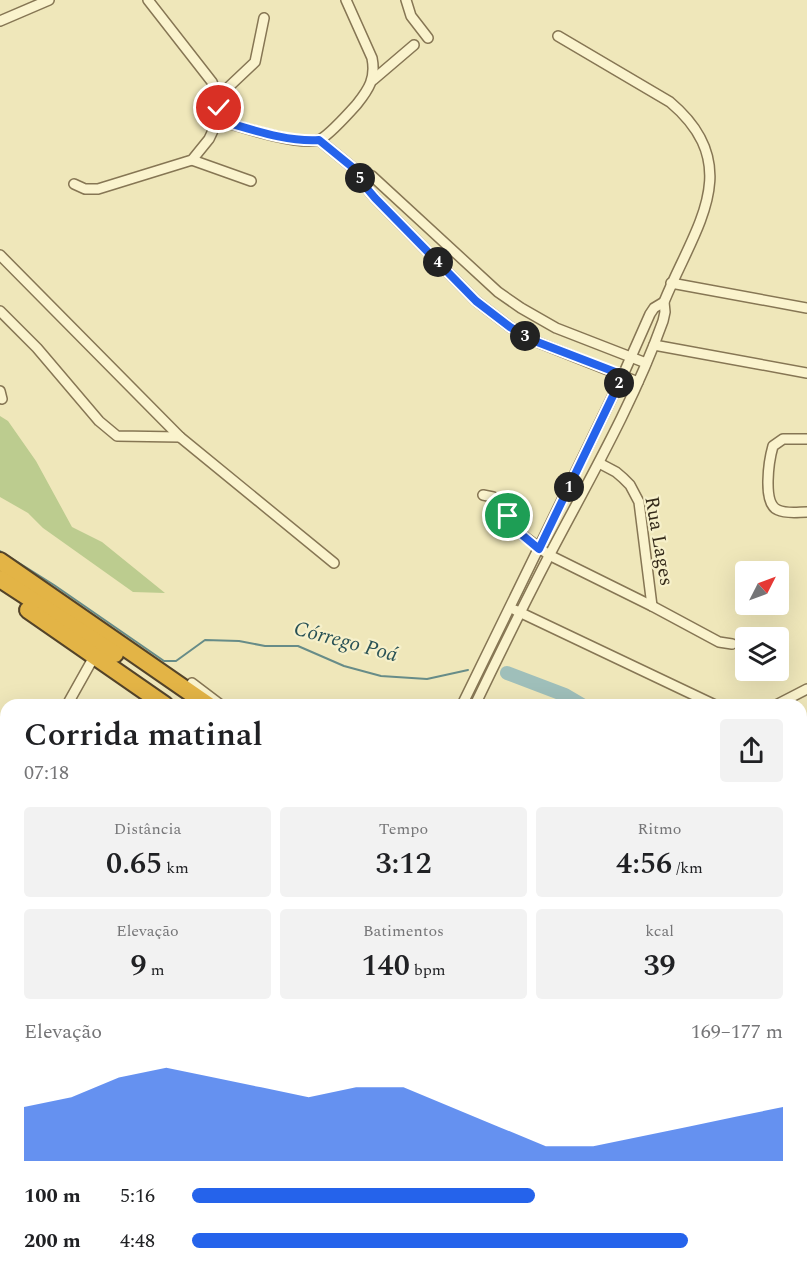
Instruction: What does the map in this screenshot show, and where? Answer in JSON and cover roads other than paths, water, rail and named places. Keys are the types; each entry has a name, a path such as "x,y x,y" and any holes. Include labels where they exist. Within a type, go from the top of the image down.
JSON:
{"highway":[{"path":"0,561 199,699"},
{"path":"0,579 182,699"},
{"path":"0,591 157,699"}],"street":[{"path":"0,21 48,0"},
{"path":"74,184 85,189 98,189 192,160 209,139 218,120 218,97 212,82 148,0"},
{"path":"346,0 372,58 373,80"},
{"path":"406,0 411,16 428,38"},
{"path":"218,97 255,62 264,18"},
{"path":"466,699 521,613 549,555 599,463 654,345 665,312 664,302 696,230 709,194 711,172 707,151 694,125 670,102 558,36"},
{"path":"218,120 282,138 319,140 356,105 373,80 414,45"},
{"path":"319,140 357,171 372,176 498,292 521,308 556,328 646,363"},
{"path":"192,160 251,181"},
{"path":"357,171 364,185 375,198 476,301 495,316 532,340 638,382"},
{"path":"0,255 180,437 334,563"},
{"path":"671,283 807,308"},
{"path":"477,699 510,608 623,375 650,314 654,308 664,302"},
{"path":"0,311 37,348 99,421 117,436 180,437"},
{"path":"654,345 807,373"},
{"path":"807,439 783,439 772,446 768,491 771,507 776,510 807,512"},
{"name":"Rua Lages","path":"599,463 623,478 639,502 652,606"},
{"path":"483,495 489,495 499,503 513,525 549,555 719,642 732,644"},
{"path":"510,608 702,699"},
{"path":"70,699 95,655"},
{"path":"192,683 213,699"},
{"path":"788,699 807,689"}],"waterway":[{"name":"Córrego Poá","path":"0,551 54,585 164,661 176,661 205,640 239,641 265,646 298,646 344,666 381,676 427,679 468,670"},
{"name":"Córrego Poá","path":"507,673 572,699"}]}
